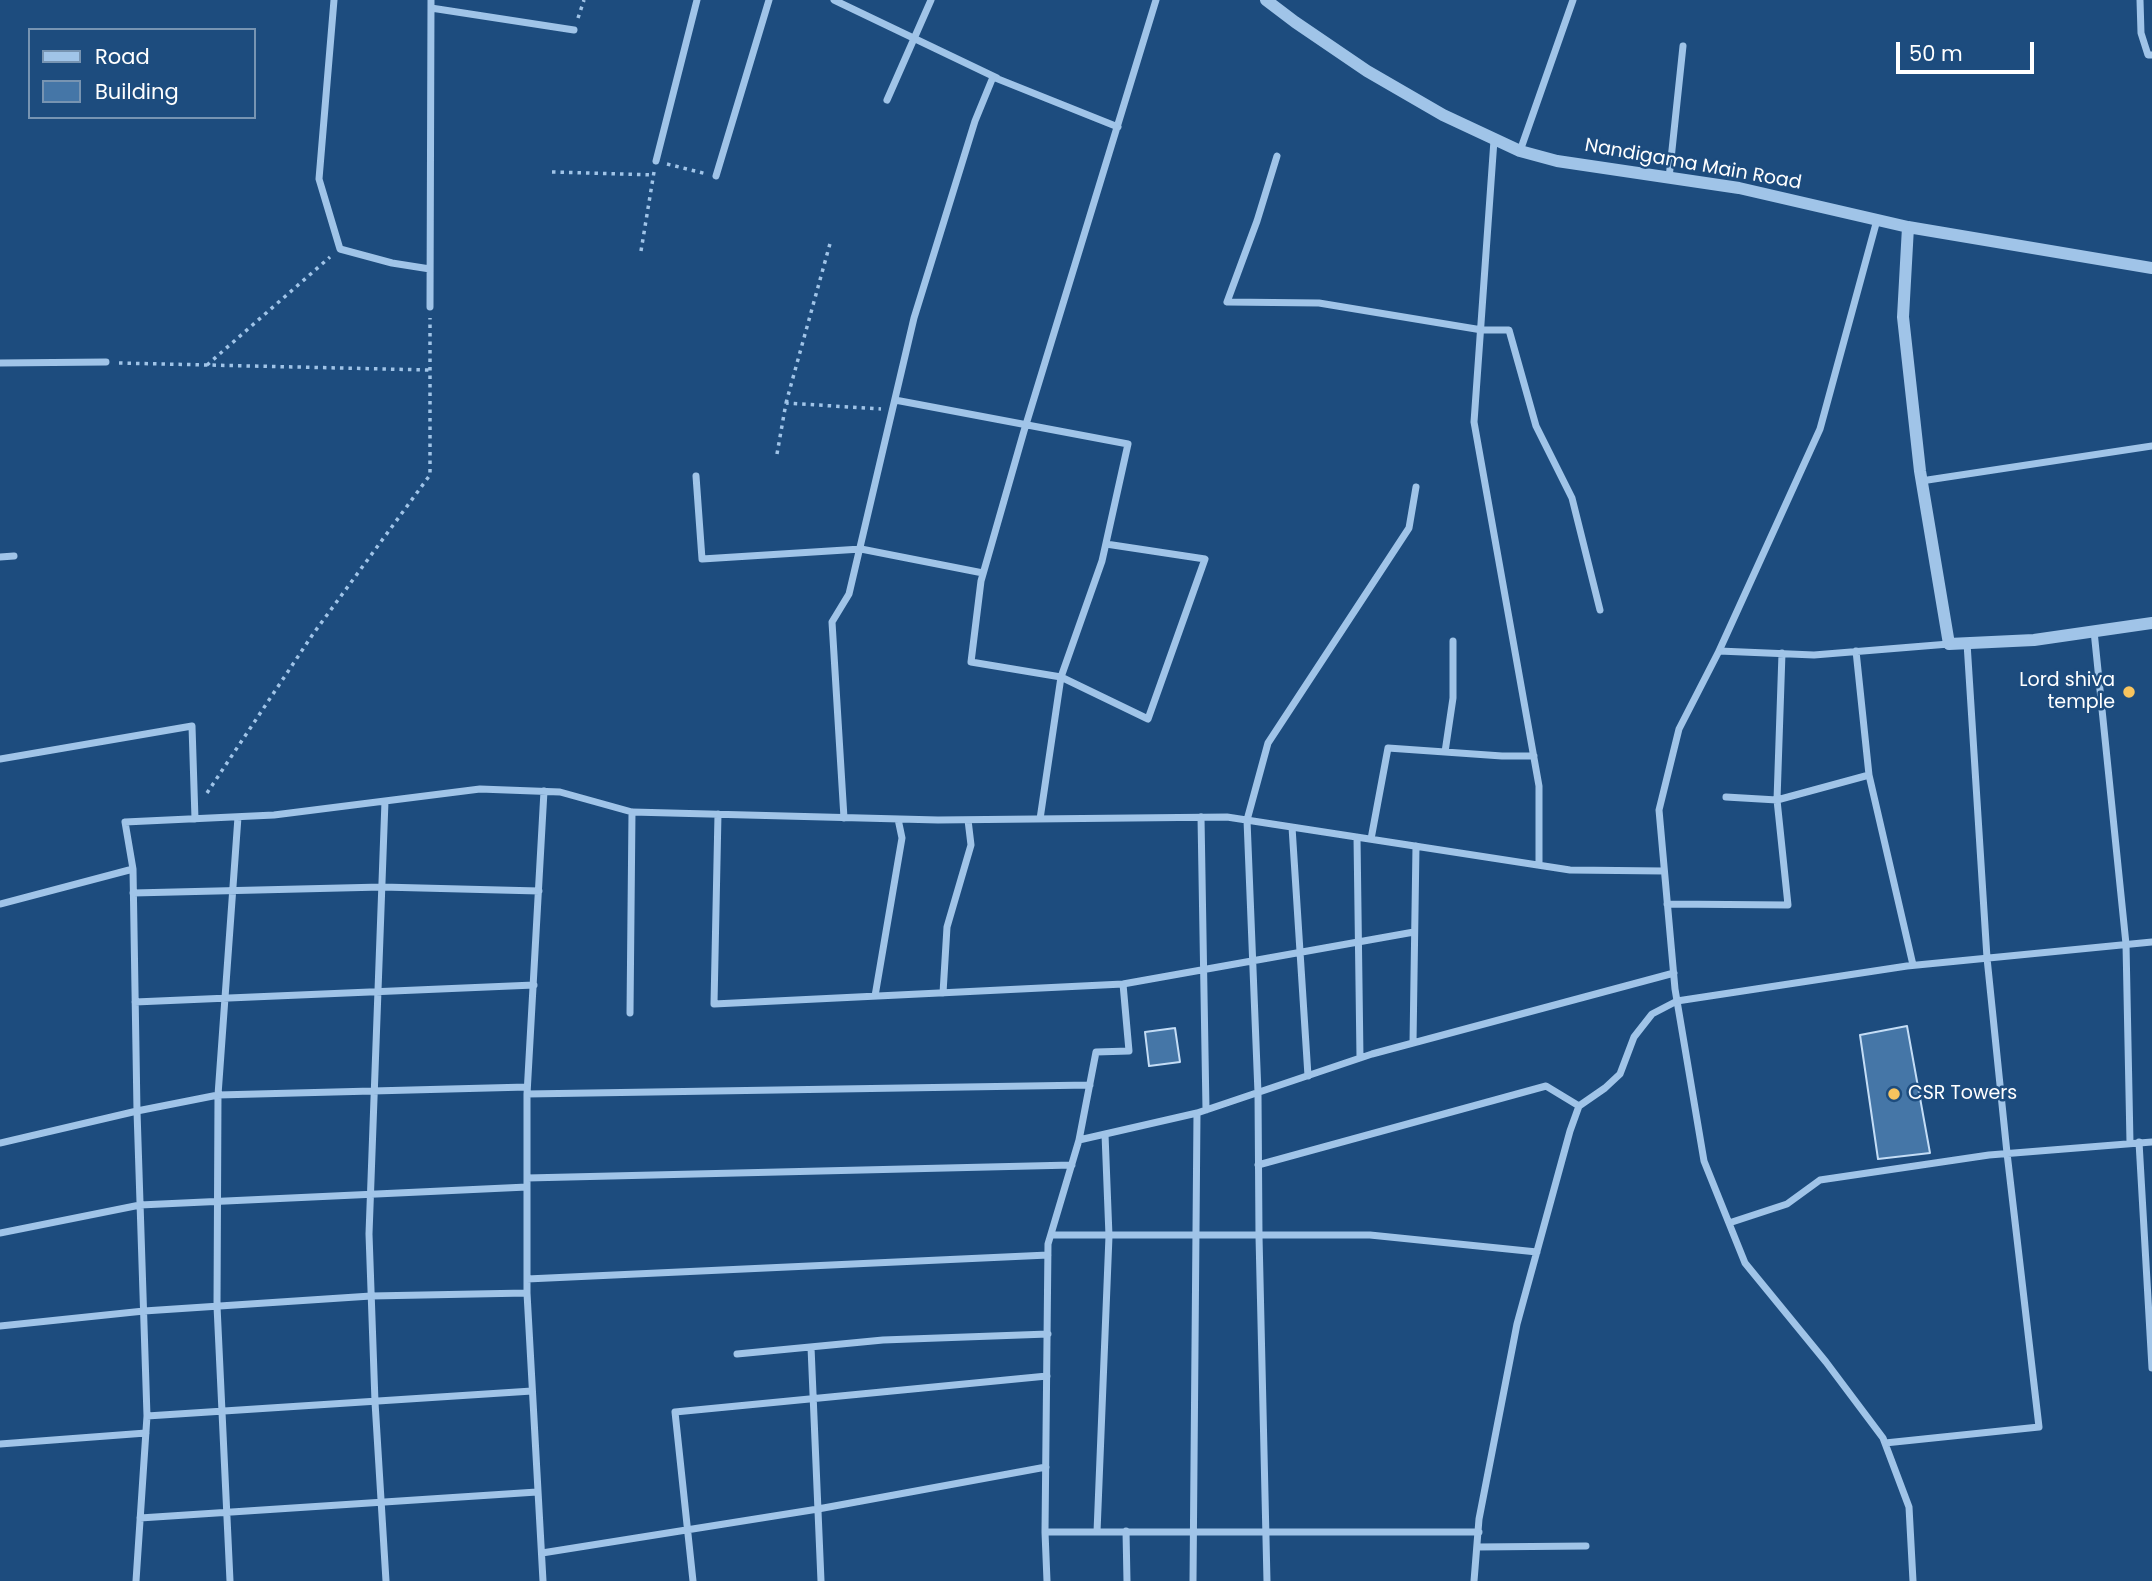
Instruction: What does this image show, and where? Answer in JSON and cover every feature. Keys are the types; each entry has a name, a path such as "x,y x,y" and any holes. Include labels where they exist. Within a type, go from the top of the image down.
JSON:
{"street":[{"path":"334,0 319,179 340,249 392,263 430,269"},
{"path":"656,161 697,0"},
{"path":"716,176 769,0"},
{"path":"834,0 1000,80"},
{"path":"887,100 931,0"},
{"path":"1106,544 1205,559 1148,719 1061,677 971,662 983,573 1156,0"},
{"name":"Nandigama Main Road","path":"1266,0 1367,71 1443,115 1520,150 1557,161 1739,188 1908,227 2152,268"},
{"path":"1520,150 1573,0"},
{"path":"2140,0 2141,33 2148,55 2152,55"},
{"path":"430,307 431,4 574,30"},
{"path":"1669,178 1682,46"},
{"path":"844,818 832,622 849,594 914,318 975,121 993,77 1118,127"},
{"path":"1494,140 1475,422 1539,786 1539,865"},
{"path":"1277,156 1258,221 1227,302 1319,303 1482,330 1509,330 1536,426 1572,498 1600,610"},
{"path":"1877,220 1820,429 1719,651 1679,729 1659,810 1677,1001 1704,1161 1745,1263 1826,1362 1883,1438 1909,1507 1913,1581"},
{"path":"1908,227 1903,317 1922,481 1949,644"},
{"path":"0,363 106,362"},
{"path":"895,400 1128,444 1102,561 1061,677 1040,819"},
{"path":"1922,481 2152,446"},
{"path":"696,476 702,559 861,549 983,573"},
{"path":"1267,1581 1258,1093 1247,820 1268,743 1409,528 1416,487"},
{"path":"0,557 14,556"},
{"path":"1719,651 1814,655 2034,640 2152,622"},
{"path":"2094,631 2126,944 2130,1143"},
{"path":"1445,752 1453,698 1453,641"},
{"path":"1885,1443 2039,1427 1987,958 1967,643"},
{"path":"1856,651 1869,775 1913,965"},
{"path":"1667,904 1788,905 1777,800 1782,653"},
{"path":"0,759 192,726 198,819"},
{"path":"1371,839 1388,748 1534,757"},
{"path":"1726,797 1777,800 1869,775"},
{"path":"136,1581 147,1416 137,1111 133,869 125,822 274,815 480,789 544,791 560,792 632,812 968,820 1227,817 1570,870 1664,871"},
{"path":"543,1581 527,1293 527,1090 544,791"},
{"path":"385,801 369,1234 374,1402 386,1581"},
{"path":"630,1013 632,812"},
{"path":"718,814 714,1004 1123,984 1414,932"},
{"path":"230,1581 217,1306 218,1095 238,817"},
{"path":"1201,817 1206,1110"},
{"path":"875,996 902,838 898,819"},
{"path":"943,993 947,927 971,845 968,820"},
{"path":"1292,827 1308,1076"},
{"path":"1357,837 1360,1058"},
{"path":"1413,1043 1416,846"},
{"path":"0,904 133,869"},
{"path":"133,893 382,887 539,891"},
{"path":"1474,1581 1479,1519 1517,1324 1570,1131 1579,1106 1620,1074 1634,1037 1652,1014 1677,1001 1913,965 2152,942"},
{"path":"1079,1140 1197,1113 1360,1058 1674,973"},
{"path":"1047,1581 1045,1532 1048,1255 1079,1140 1096,1052 1129,1051 1123,984"},
{"path":"135,1002 534,985"},
{"path":"0,1143 218,1095 374,1091 1090,1085"},
{"path":"1258,1165 1546,1086 1579,1106"},
{"path":"1193,1581 1197,1113"},
{"path":"1097,1532 1109,1236 1105,1134"},
{"path":"2139,1142 2152,1368"},
{"path":"1729,1223 1787,1204 1820,1180 2007,1153 2152,1142"},
{"path":"0,1233 140,1205 370,1194 527,1182 1072,1165"},
{"path":"1051,1236 1370,1236 1537,1251"},
{"path":"527,1279 1048,1255"},
{"path":"0,1326 144,1311 371,1296 527,1293"},
{"path":"737,1354 883,1340 1048,1334"},
{"path":"811,1347 821,1581"},
{"path":"693,1581 675,1412 1047,1376"},
{"path":"147,1416 532,1391"},
{"path":"0,1444 146,1433"},
{"path":"542,1553 818,1509 1046,1467"},
{"path":"140,1518 537,1492"},
{"path":"1126,1531 1127,1581"},
{"path":"1045,1532 1479,1532"},
{"path":"1477,1547 1586,1546"}],"path":[{"path":"574,30 584,0"},
{"path":"641,251 656,161 716,176"},
{"path":"552,172 654,175"},
{"path":"777,454 786,403 831,240"},
{"path":"207,365 340,249"},
{"path":"198,819 206,795 313,634 430,475 430,307"},
{"path":"106,362 430,370"},
{"path":"786,403 893,410"}],"building":[{"name":"CSR Towers","path":"1907,1026 1930,1153 1878,1159 1860,1035"},
{"path":"1175,1028 1180,1062 1149,1066 1145,1032"}],"place":[{"name":"Lord shiva temple","path":"2129,692"},
{"name":"CSR Towers","path":"1894,1094"}]}
